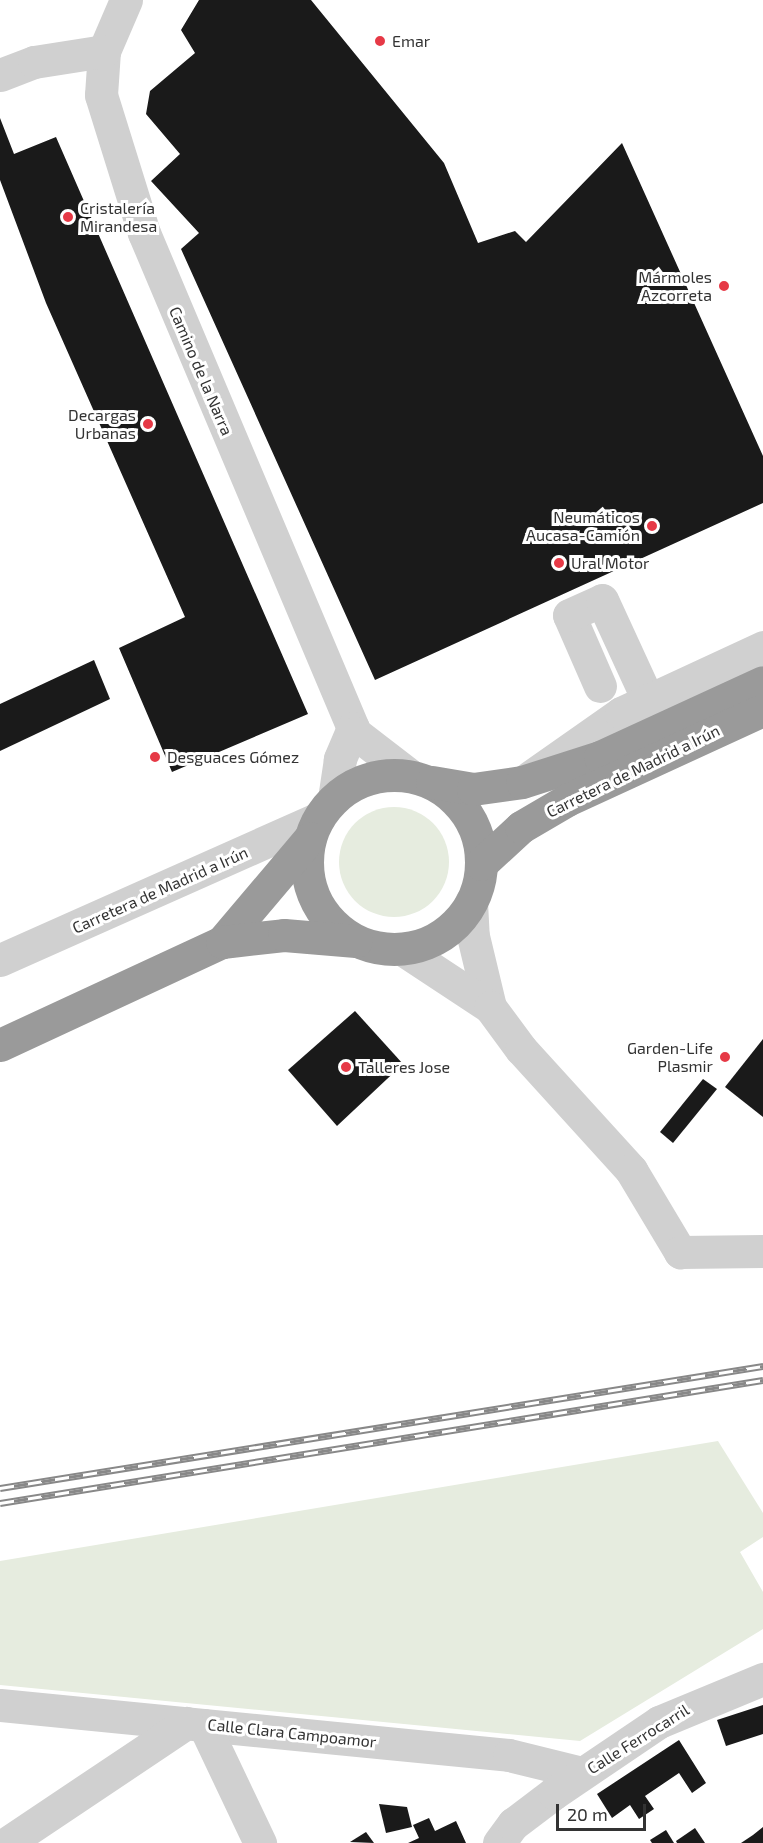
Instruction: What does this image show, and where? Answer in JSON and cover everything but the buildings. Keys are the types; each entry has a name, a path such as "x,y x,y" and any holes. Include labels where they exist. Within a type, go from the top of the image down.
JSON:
{"highway":[{"name":"Carretera de Madrid a Irún","path":"415,777 473,789 522,782 600,757 763,682"},
{"name":"Carretera de Madrid a Irún","path":"481,864 520,828 567,800 763,710"},
{"path":"0,1045 222,942 284,935 358,941 402,949 430,941 454,925 471,902 481,864 466,813 415,777 371,778 321,819 222,942"},
{"path":"321,819 307,873 315,898 329,921 358,941"}],"street":[{"name":"Camino de la Narra","path":"121,3 104,51 101,94 144,233 332,666 355,733"},
{"path":"0,75 34,62 104,51"},
{"path":"600,686 570,615 602,600 648,700"},
{"name":"Carretera de Madrid a Irún","path":"522,782 648,700 763,647"},
{"path":"321,819 340,759 355,733 415,777"},
{"name":"Carretera de Madrid a Irún","path":"0,960 321,819"},
{"path":"471,902 473,936 490,1007"},
{"path":"402,949 490,1007 520,1049 632,1170 680,1252 763,1251"},
{"name":"Calle Ferrocarril","path":"499,1843 513,1824 582,1773 695,1703 763,1679"},
{"name":"Calle Clara Campoamor","path":"0,1705 509,1755 582,1773"},
{"path":"8,1843 195,1724 260,1843"}],"shaded area":[{"path":"394,807 415,812 433,823 444,841 449,862 444,883 433,901 415,912 394,917 373,912 355,901 344,883 339,862 344,841 355,823 373,812"},
{"path":"718,1441 763,1513 763,1537 740,1552 763,1592 763,1629 580,1741 0,1685 0,1561"}],"railway":[{"path":"0,1488 763,1366"},
{"path":"0,1503 763,1380"}],"place":[{"name":"Emar","path":"380,41"},
{"name":"Cristalería Mirandesa","path":"68,217"},
{"name":"Mármoles Azcorreta","path":"724,286"},
{"name":"Decargas Urbanas","path":"148,424"},
{"name":"Neumáticos Aucasa-Camión","path":"652,526"},
{"name":"Ural Motor","path":"559,563"},
{"name":"Desguaces Gómez","path":"155,757"},
{"name":"Garden-Life Plasmir","path":"725,1057"},
{"name":"Talleres Jose","path":"346,1067"}]}
